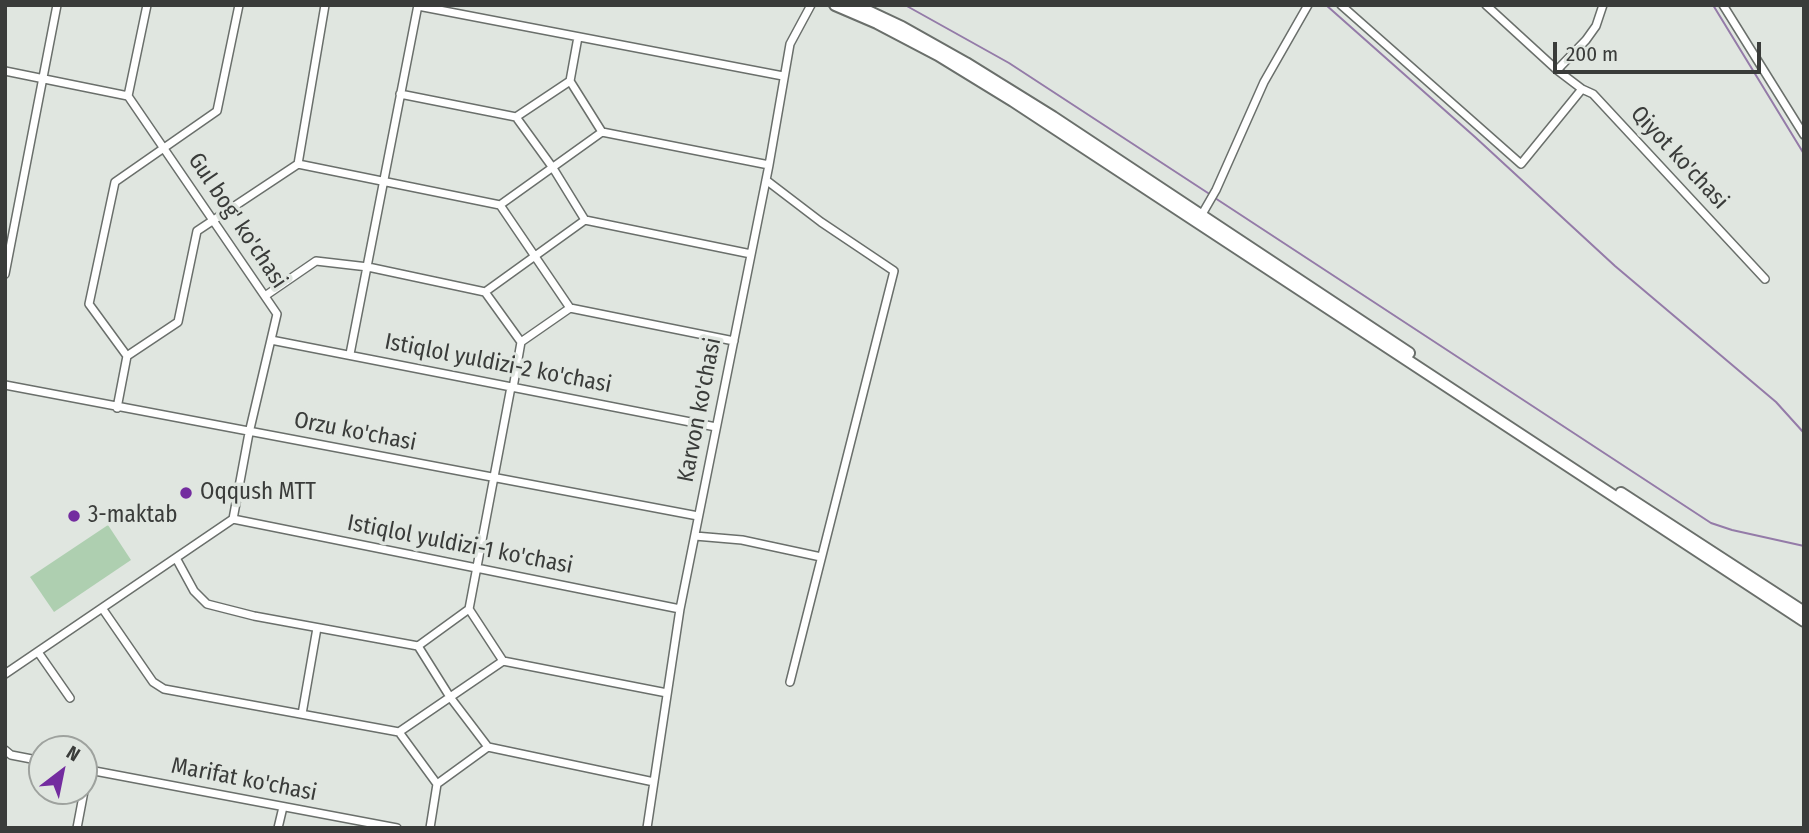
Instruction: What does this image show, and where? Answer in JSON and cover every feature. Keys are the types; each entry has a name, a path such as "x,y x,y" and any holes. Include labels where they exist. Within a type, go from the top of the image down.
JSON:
{"main road":[{"path":"835,5 877,23 938,55 1013,101 1804,612"},
{"path":"855,5 967,63 1053,117 1199,220 1804,621"}],"street":[{"path":"5,274 8,239 57,5"},
{"path":"5,71 128,96 146,5"},
{"path":"117,408 127,356 89,304 115,182 217,111 239,5"},
{"path":"298,164 326,5"},
{"name":"Karvon ko'chasi","path":"647,828 680,609 769,165 783,76 790,44 811,5"},
{"path":"1199,220 1216,190 1264,82 1308,5"},
{"path":"1341,5 1521,164 1582,89"},
{"name":"Qiyot ko'chasi","path":"1486,5 1558,70 1582,89 1593,93 1765,279"},
{"path":"1558,70 1596,26 1604,5"},
{"path":"1723,5 1804,135"},
{"path":"350,354 418,6 783,76"},
{"path":"578,37 570,81 602,132 769,165"},
{"path":"516,117 570,81"},
{"path":"400,94 516,117 553,168 585,220"},
{"name":"Gul bog' ko'chasi","path":"128,96 277,314 249,433 233,519"},
{"path":"500,205 602,132"},
{"path":"213,220 298,164 500,205 570,308 734,341"},
{"path":"766,180 821,222 894,271 790,682"},
{"name":"Gul bog' ko'chasi","path":"127,356 178,322 197,231 213,220"},
{"path":"485,292 585,220 751,254"},
{"path":"265,296 316,261 368,267 485,292 521,342"},
{"path":"176,558 194,590 207,604 254,616 418,646 469,609 521,342 570,308"},
{"name":"Istiqlol yuldizi-2 ko'chasi","path":"271,340 716,427"},
{"name":"Orzu ko'chasi","path":"5,386 698,516"},
{"path":"5,674 233,519"},
{"name":"Istiqlol yuldizi-1 ko'chasi","path":"233,519 680,609"},
{"path":"695,536 765,544 821,557"},
{"path":"102,608 153,682 164,689 399,732 437,784"},
{"path":"469,609 503,661"},
{"path":"302,714 317,628"},
{"path":"418,646 450,697 488,747 654,782"},
{"path":"38,652 70,698"},
{"path":"399,732 503,661 667,693"},
{"path":"430,828 437,784 488,747"},
{"path":"5,750 11,755 28,758"},
{"name":"Marifat ko'chasi","path":"98,771 397,828"},
{"path":"77,828 81,805"},
{"path":"278,828 283,807"}],"green space":[{"path":"108,525 131,560 54,612 30,577"}],"waterway":[{"path":"905,5 1009,63 1211,195"},
{"path":"1326,5 1615,266 1776,402 1804,433"},
{"path":"1713,5 1804,154"},
{"path":"1215,198 1711,523 1804,546"}],"place":[{"name":"Oqqush MTT","path":"186,493"},
{"name":"3-maktab","path":"74,516"}]}
